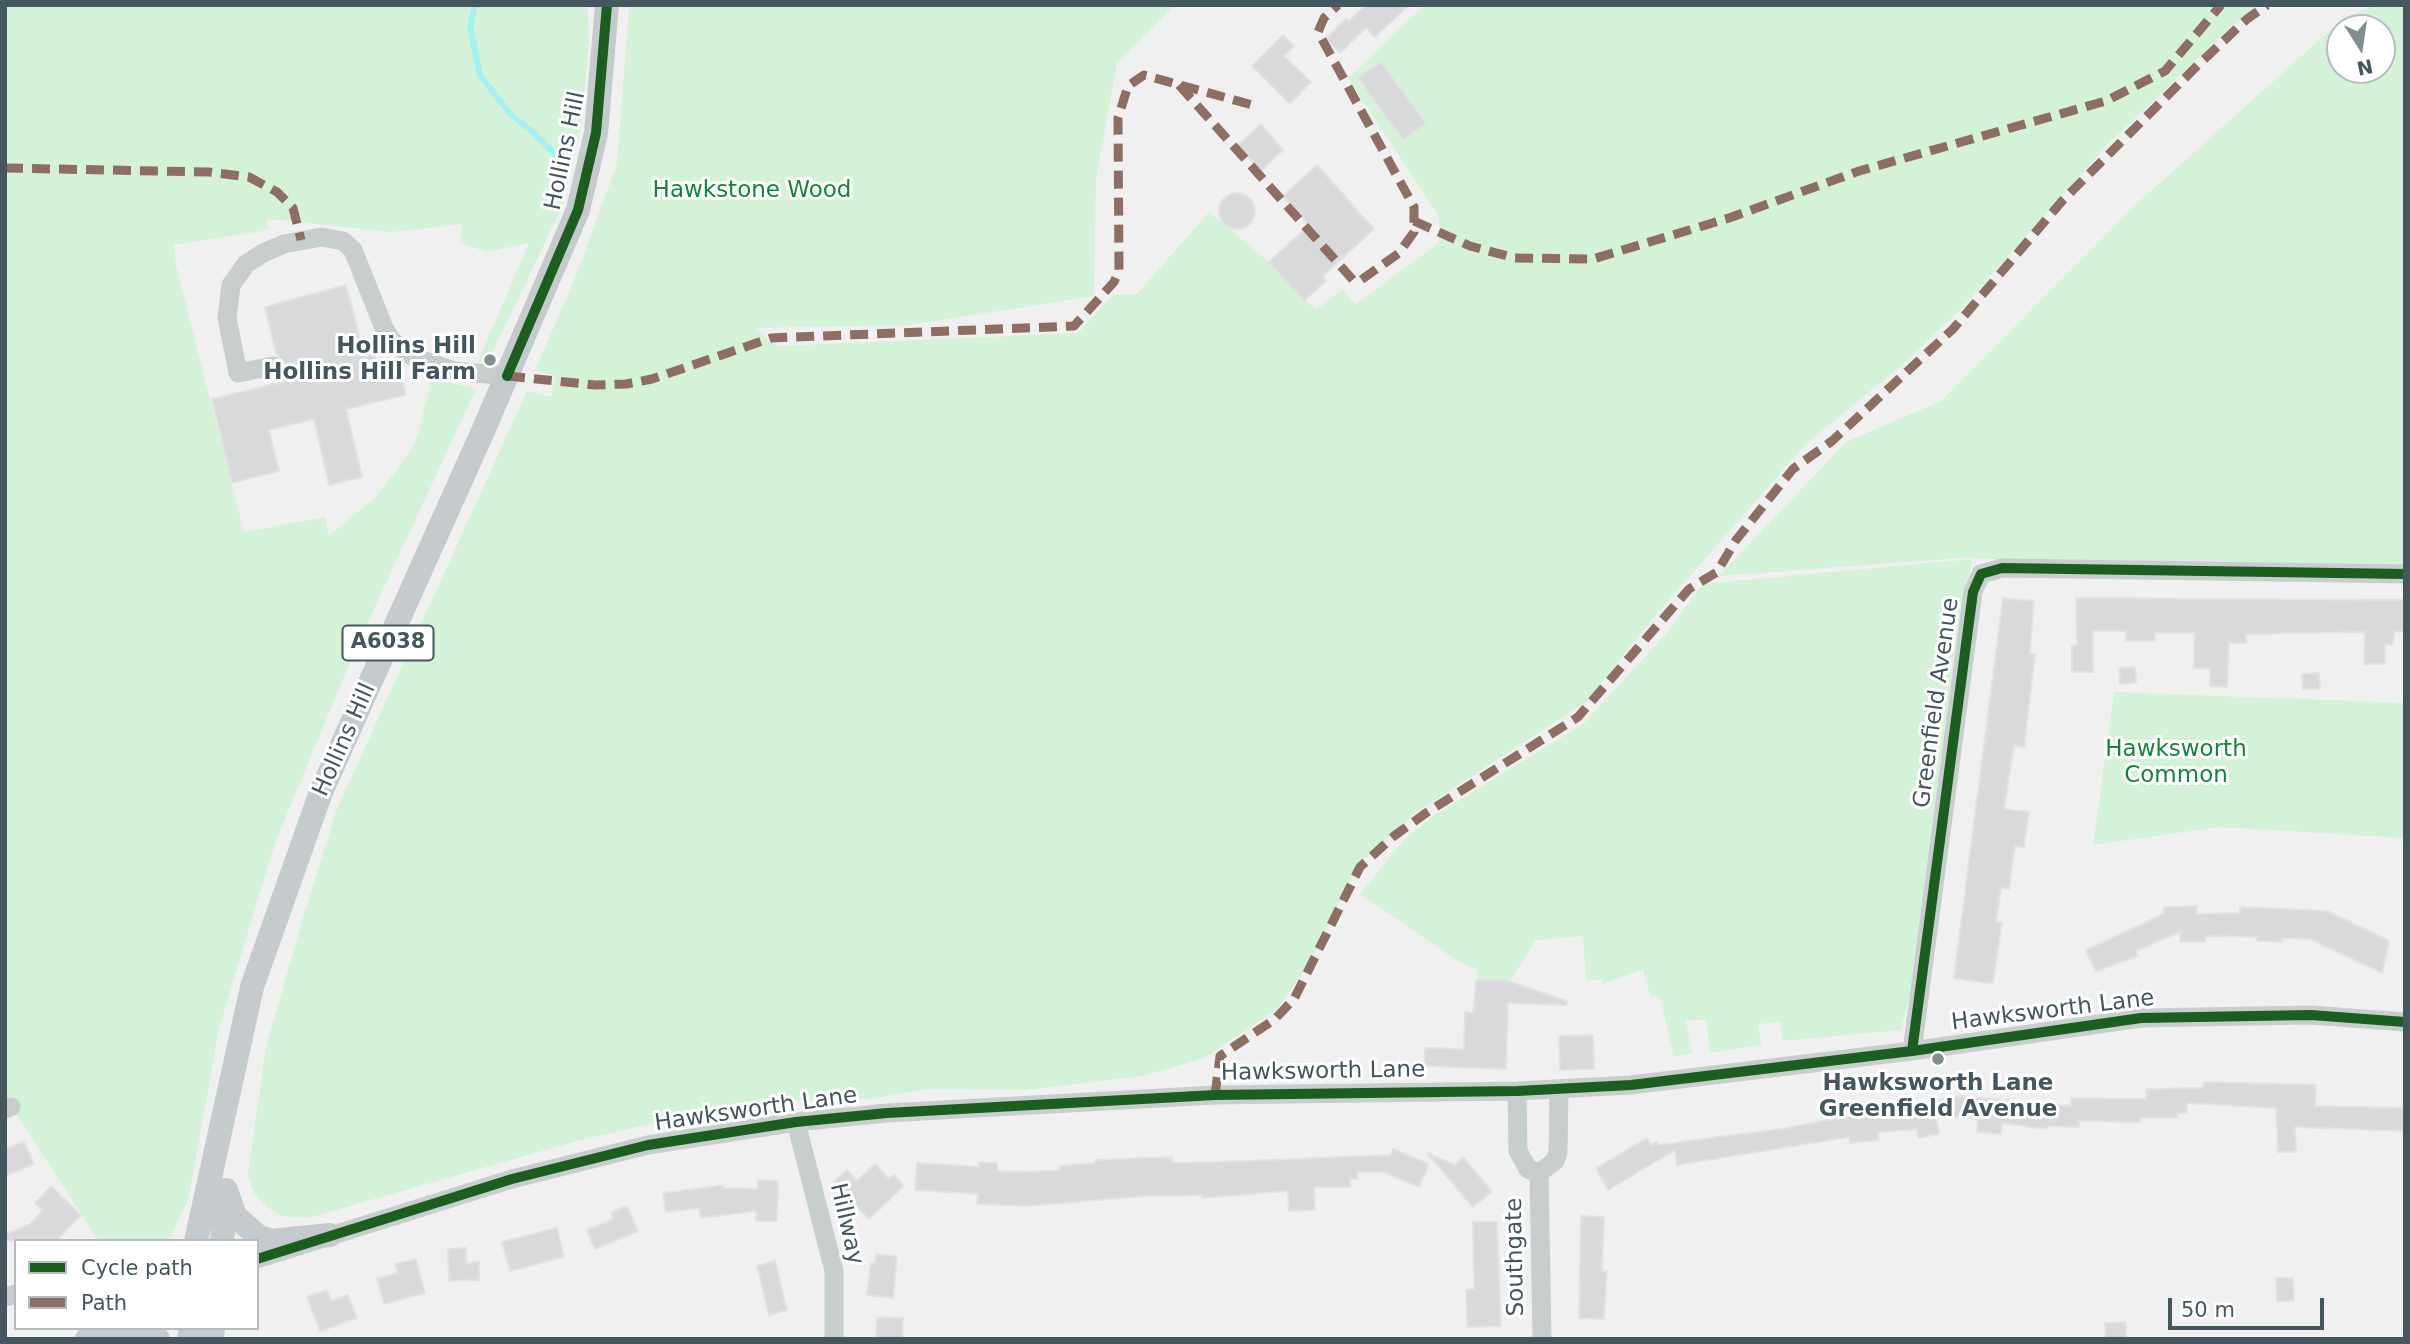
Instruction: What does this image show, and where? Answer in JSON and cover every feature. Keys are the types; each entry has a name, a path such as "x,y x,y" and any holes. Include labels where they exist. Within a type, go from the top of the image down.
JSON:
{"main road":[{"name":"Hollins Hill","path":"196,1239 252,987 321,792 507,376 578,210 596,133 607,5"},
{"name":"Hollins Hill","path":"222,1128 228,1164 222,1239"},
{"path":"226,1190 234,1216 259,1237 271,1241 330,1235"},
{"path":"87,1339 119,1330 158,1339"}],"street":[{"path":"273,366 238,373 227,318 227,299 237,274 263,253 302,240 333,237 353,250 391,340 413,357 430,365 507,376"},
{"name":"Greenfield Avenue","path":"1912,1051 1973,592 1981,574 2002,568 2405,573"},
{"name":"Hawksworth Lane","path":"259,1258 512,1179 623,1152 796,1122 887,1113 1215,1095 1517,1091 1631,1085 1912,1051 2141,1018 2311,1015 2405,1022"},
{"name":"Southgate","path":"1539,1174 1555,1161 1558,1152 1559,1089"},
{"name":"Southgate","path":"1517,1091 1518,1152 1528,1169 1539,1174"},
{"name":"Hillway","path":"796,1122 834,1271 834,1339"},
{"name":"Southgate","path":"1539,1174 1542,1339"}],"green space":[{"path":"5,5 588,5 589,42 581,129 561,209 487,364 478,361 529,243 486,252 460,242 462,224 391,232 270,219 266,220 269,230 174,245 176,266 244,532 325,517 329,536 376,497 408,454 418,435 432,378 476,389 356,648 275,843 219,1029 189,1197 170,1239 98,1239 5,1097"},
{"name":"Hawkstone Wood","path":"629,5 1175,5 1117,64 1096,179 1094,296 910,325 755,328 777,346 1078,333 1114,294 1137,294 1209,212 1269,262 1304,301 1317,309 1342,289 1356,304 1439,243 1439,217 1348,78 1425,5 2258,5 2232,26 2110,142 1959,311 1904,363 1805,445 1654,617 1586,702 1415,813 1358,865 1308,965 1278,1008 1205,1058 1143,1076 1024,1090 928,1089 871,1099 831,1098 717,1108 577,1141 308,1218 282,1216 267,1207 254,1193 248,1174 266,1047 336,811 527,391 551,397 555,376 535,370 575,278 617,164"},
{"path":"2375,5 2405,5 2405,565 1974,557 1719,576 1846,442 1941,401 2141,200 2326,34 2326,84 2396,84 2396,14 2354,14"},
{"path":"1972,559 1910,993 1901,1030 1782,1041 1781,1022 1758,1024 1761,1045 1710,1053 1706,1019 1686,1021 1692,1053 1674,1057 1660,997 1650,996 1643,969 1603,984 1602,979 1586,981 1583,936 1536,940 1511,980 1478,980 1477,969 1459,962 1360,894 1403,841 1430,818 1583,724 1666,634 1703,584"},
{"name":"Hawksworth Common","path":"2114,692 2405,703 2405,838 2219,827 2093,845"}],"building":[{"path":"1366,5 1409,5 1375,37 1366,28 1340,53 1326,39 1346,18 1349,21"},
{"path":"1283,35 1294,46 1284,56 1311,82 1290,104 1252,66"},
{"path":"1381,62 1426,123 1403,140 1358,78"},
{"path":"1261,124 1283,150 1261,171 1238,145"},
{"path":"1317,165 1374,229 1323,276 1326,281 1304,301 1269,262 1309,225 1283,196"},
{"path":"1237,193 1250,198 1255,211 1250,224 1237,229 1224,224 1219,211 1224,198"},
{"path":"346,285 361,342 370,339 381,380 401,375 406,395 346,409 362,477 329,485 314,419 269,430 279,471 232,483 212,399 283,382 285,363 276,354 265,307"},
{"path":"2003,598 2034,601 2030,653 2035,654 2024,747 2014,745 2004,809 2029,812 2024,847 2015,846 2009,889 2001,888 1996,922 2002,922 1993,984 1954,978"},
{"path":"2076,598 2405,600 2405,626 2404,632 2394,631 2393,645 2385,644 2385,664 2364,664 2365,632 2246,634 2246,643 2229,643 2227,687 2210,686 2210,669 2194,668 2194,633 2155,633 2155,641 2126,641 2126,631 2093,631 2093,672 2072,672 2072,645 2077,645"},
{"path":"2135,667 2136,683 2120,684 2119,668"},
{"path":"2319,673 2320,689 2303,689 2302,674"},
{"path":"2197,906 2197,914 2240,913 2240,907 2327,911 2389,941 2382,973 2310,939 2282,938 2282,942 2257,941 2257,937 2205,936 2206,942 2180,942 2180,932 2136,951 2138,956 2096,971 2086,950 2164,914 2164,907"},
{"path":"1476,980 1506,980 1567,1001 1566,1005 1508,1003 1506,1069 1425,1066 1425,1048 1464,1049 1465,1012 1473,1013"},
{"path":"1593,1035 1594,1069 1560,1070 1559,1036"},
{"path":"2204,1082 2316,1085 2315,1106 2405,1108 2405,1131 2295,1127 2296,1152 2278,1152 2276,1108 2187,1103 2187,1113 2177,1113 2177,1118 2140,1118 2140,1122 2079,1121 2079,1127 2048,1126 2047,1129 2002,1123 2001,1134 1977,1132 1978,1119 1936,1115 1939,1134 1918,1138 1917,1129 1878,1132 1878,1140 1850,1143 1849,1137 1677,1165 1675,1150 1608,1190 1596,1168 1647,1138 1651,1145 1657,1142 1658,1145 1787,1128 1855,1115 1903,1111 1902,1107 1960,1096 2071,1106 2071,1098 2146,1099 2146,1089 2203,1088"},
{"path":"24,1141 34,1164 5,1176 5,1149"},
{"path":"1393,1149 1429,1164 1419,1187 1383,1172 1357,1172 1357,1179 1350,1179 1350,1187 1314,1187 1315,1210 1289,1211 1288,1191 1202,1198 1201,1195 1145,1196 1028,1206 977,1204 978,1194 915,1190 917,1163 979,1167 979,1162 997,1163 997,1171 1029,1172 1060,1170 1060,1166 1095,1163 1095,1160 1172,1157 1172,1163 1245,1161 1391,1155"},
{"path":"1427,1153 1455,1165 1463,1157 1492,1192 1473,1207"},
{"path":"875,1164 889,1179 894,1175 904,1186 869,1219 834,1182 847,1170 857,1181"},
{"path":"758,1180 778,1181 777,1221 756,1221 756,1211 701,1218 699,1208 666,1212 663,1193 724,1185 724,1188 758,1189"},
{"path":"51,1186 81,1215 58,1239 5,1241 5,1234 29,1225 43,1210 35,1203"},
{"path":"627,1206 638,1231 595,1249 587,1230 613,1219 611,1213"},
{"path":"1581,1216 1604,1217 1602,1271 1607,1271 1604,1319 1579,1318"},
{"path":"1473,1222 1497,1222 1501,1326 1467,1327 1466,1290 1474,1289"},
{"path":"557,1228 564,1257 510,1271 502,1242"},
{"path":"466,1248 466,1263 479,1262 479,1280 449,1281 448,1249"},
{"path":"876,1254 897,1256 893,1298 867,1295 871,1263 875,1263"},
{"path":"416,1259 425,1293 384,1304 377,1279 398,1273 395,1264"},
{"path":"775,1261 787,1310 769,1315 757,1266"},
{"path":"2276,1278 2293,1278 2294,1301 2277,1301"},
{"path":"327,1290 331,1301 348,1295 357,1318 320,1331 307,1297"},
{"path":"877,1317 903,1318 902,1339 876,1339"},
{"path":"2126,1322 2126,1339 2106,1339 2105,1323"}],"waterway":[{"path":"475,5 470,27 480,75 510,114 533,132 568,168"}],"marked path":[{"path":"1179,85 1353,280 1361,280 1399,253 1414,232 1414,207 1318,32 1324,18 1338,5"},
{"path":"1414,221 1470,246 1515,258 1593,259 1729,218 1859,171 2106,101 2165,71 2221,5"},
{"path":"1215,1095 1220,1056 1275,1019 1294,999 1360,867 1394,836 1426,813 1578,717 1689,589 1717,572 1736,540 1793,469 1832,441 1953,329 2063,200 2198,65 2247,19 2267,5"},
{"path":"507,376 595,385 626,384 652,379 771,338 1074,326 1114,282 1119,271 1118,118 1128,86 1144,75 1256,106"},
{"path":"5,168 209,172 249,177 277,192 293,208 301,240"}],"cycle path":[{"path":"507,376 578,210 596,133 607,5"},
{"path":"1912,1051 1973,592 1981,574 2002,568 2405,574"},
{"path":"259,1258 512,1179 648,1145 796,1122 887,1113 1215,1095 1517,1091 1631,1085 1912,1051 2141,1018 2311,1015 2405,1022"}],"place":[{"name":"Hollins Hill Hollins Hill Farm","path":"490,360"},
{"name":"Hawksworth Lane Greenfield Avenue","path":"1938,1059"}]}
